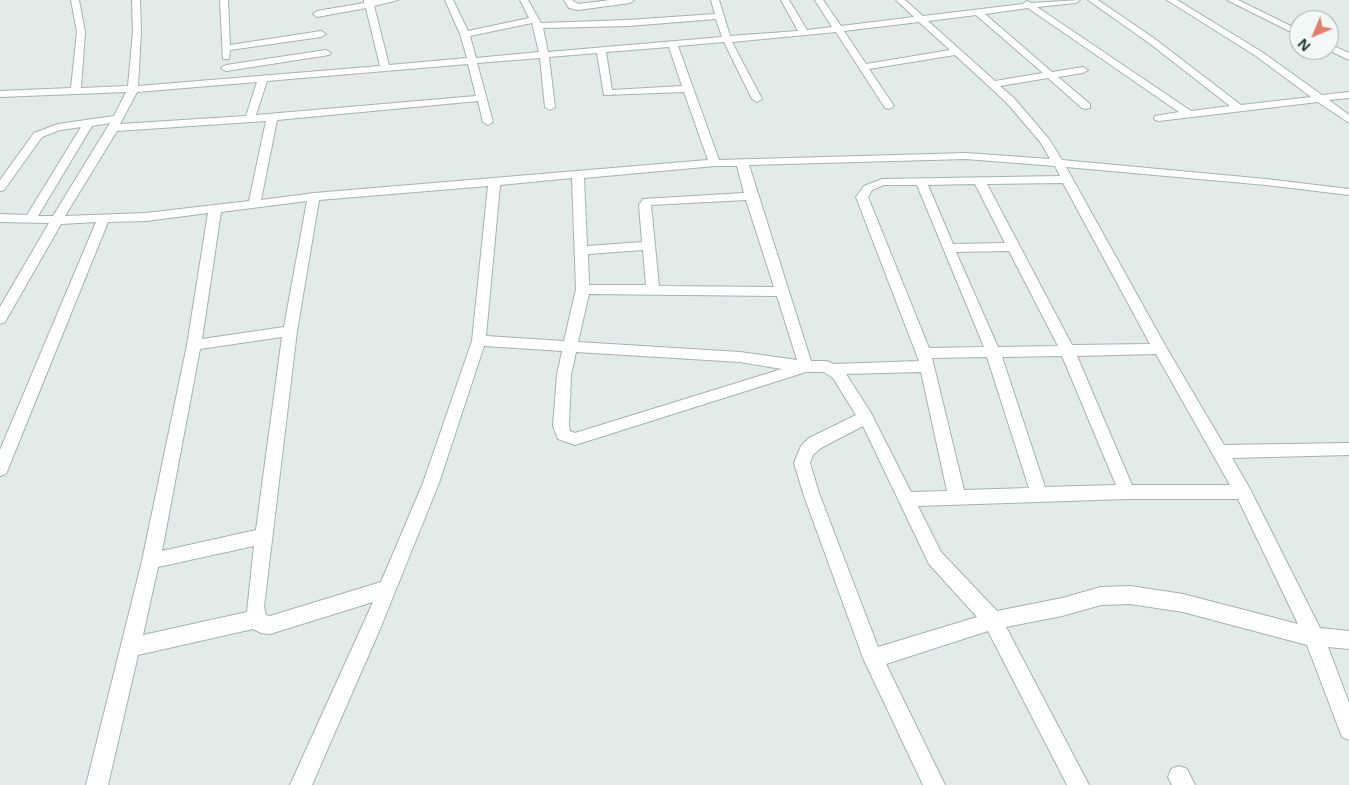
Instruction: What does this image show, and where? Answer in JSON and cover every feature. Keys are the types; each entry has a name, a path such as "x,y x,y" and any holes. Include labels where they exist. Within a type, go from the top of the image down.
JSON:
{"street":[{"path":"75,0 82,32 76,90"},
{"path":"0,318 116,124 133,88 137,32 136,0"},
{"path":"224,0 227,81"},
{"path":"330,72 316,10 394,0"},
{"path":"449,0 465,34 488,122"},
{"path":"524,0 536,23 544,54 550,107"},
{"path":"568,0 572,6 578,6 627,21 672,44 839,30 1076,0"},
{"path":"0,94 133,88 227,81 601,49 627,21 630,0"},
{"path":"715,0 727,40 757,99"},
{"path":"785,0 804,33"},
{"path":"820,0 889,106"},
{"path":"900,0 993,84 1033,126 1058,162 1160,349 1222,452 1243,492 1314,637 1349,730"},
{"path":"1021,0 1188,114"},
{"path":"1092,0 1152,41 1239,108"},
{"path":"1171,0 1258,54 1322,98 1349,120"},
{"path":"1231,0 1289,28"},
{"path":"368,3 385,68"},
{"path":"979,12 1086,106"},
{"path":"465,34 536,23 720,16"},
{"path":"226,48 321,34"},
{"path":"672,44 715,163"},
{"path":"601,49 608,93 688,89"},
{"path":"863,67 958,52"},
{"path":"226,68 326,53"},
{"path":"993,84 1083,70"},
{"path":"250,119 263,78"},
{"path":"1159,118 1348,96"},
{"path":"0,188 38,135 58,127 89,122 116,124 250,119 482,98"},
{"path":"254,204 272,117"},
{"path":"31,218 89,122"},
{"path":"0,218 57,220 146,217 314,197 715,163 966,156 1058,162 1349,192"},
{"path":"742,162 751,196 806,367"},
{"path":"578,175 583,289 562,384 561,426 564,435 575,439 806,367"},
{"path":"957,496 925,359 862,197 868,188 882,182 922,183 1068,179"},
{"path":"980,182 1068,352 1127,492"},
{"path":"301,785 431,483 479,341 494,183"},
{"path":"922,183 993,352 1039,494"},
{"path":"653,290 645,205 649,201 751,196"},
{"path":"314,197 290,331 255,607 257,619 261,624 270,625 387,589"},
{"path":"97,785 151,562 194,345 215,209"},
{"path":"0,469 103,219"},
{"path":"582,251 649,245"},
{"path":"948,248 1015,247"},
{"path":"583,289 782,292"},
{"path":"194,345 290,331"},
{"path":"479,341 571,345 740,357 806,367 827,366 833,369 866,418 935,558 993,621 1078,785"},
{"path":"833,369 993,352 1160,349"},
{"path":"866,418 815,443 807,451 802,463 811,493 873,658 934,785"},
{"path":"1222,452 1349,450"},
{"path":"906,499 1127,492 1243,492"},
{"path":"151,562 264,536"},
{"path":"873,658 993,621 1062,607 1101,596 1130,595 1183,603 1314,637 1349,640"},
{"path":"130,647 257,619"}]}
